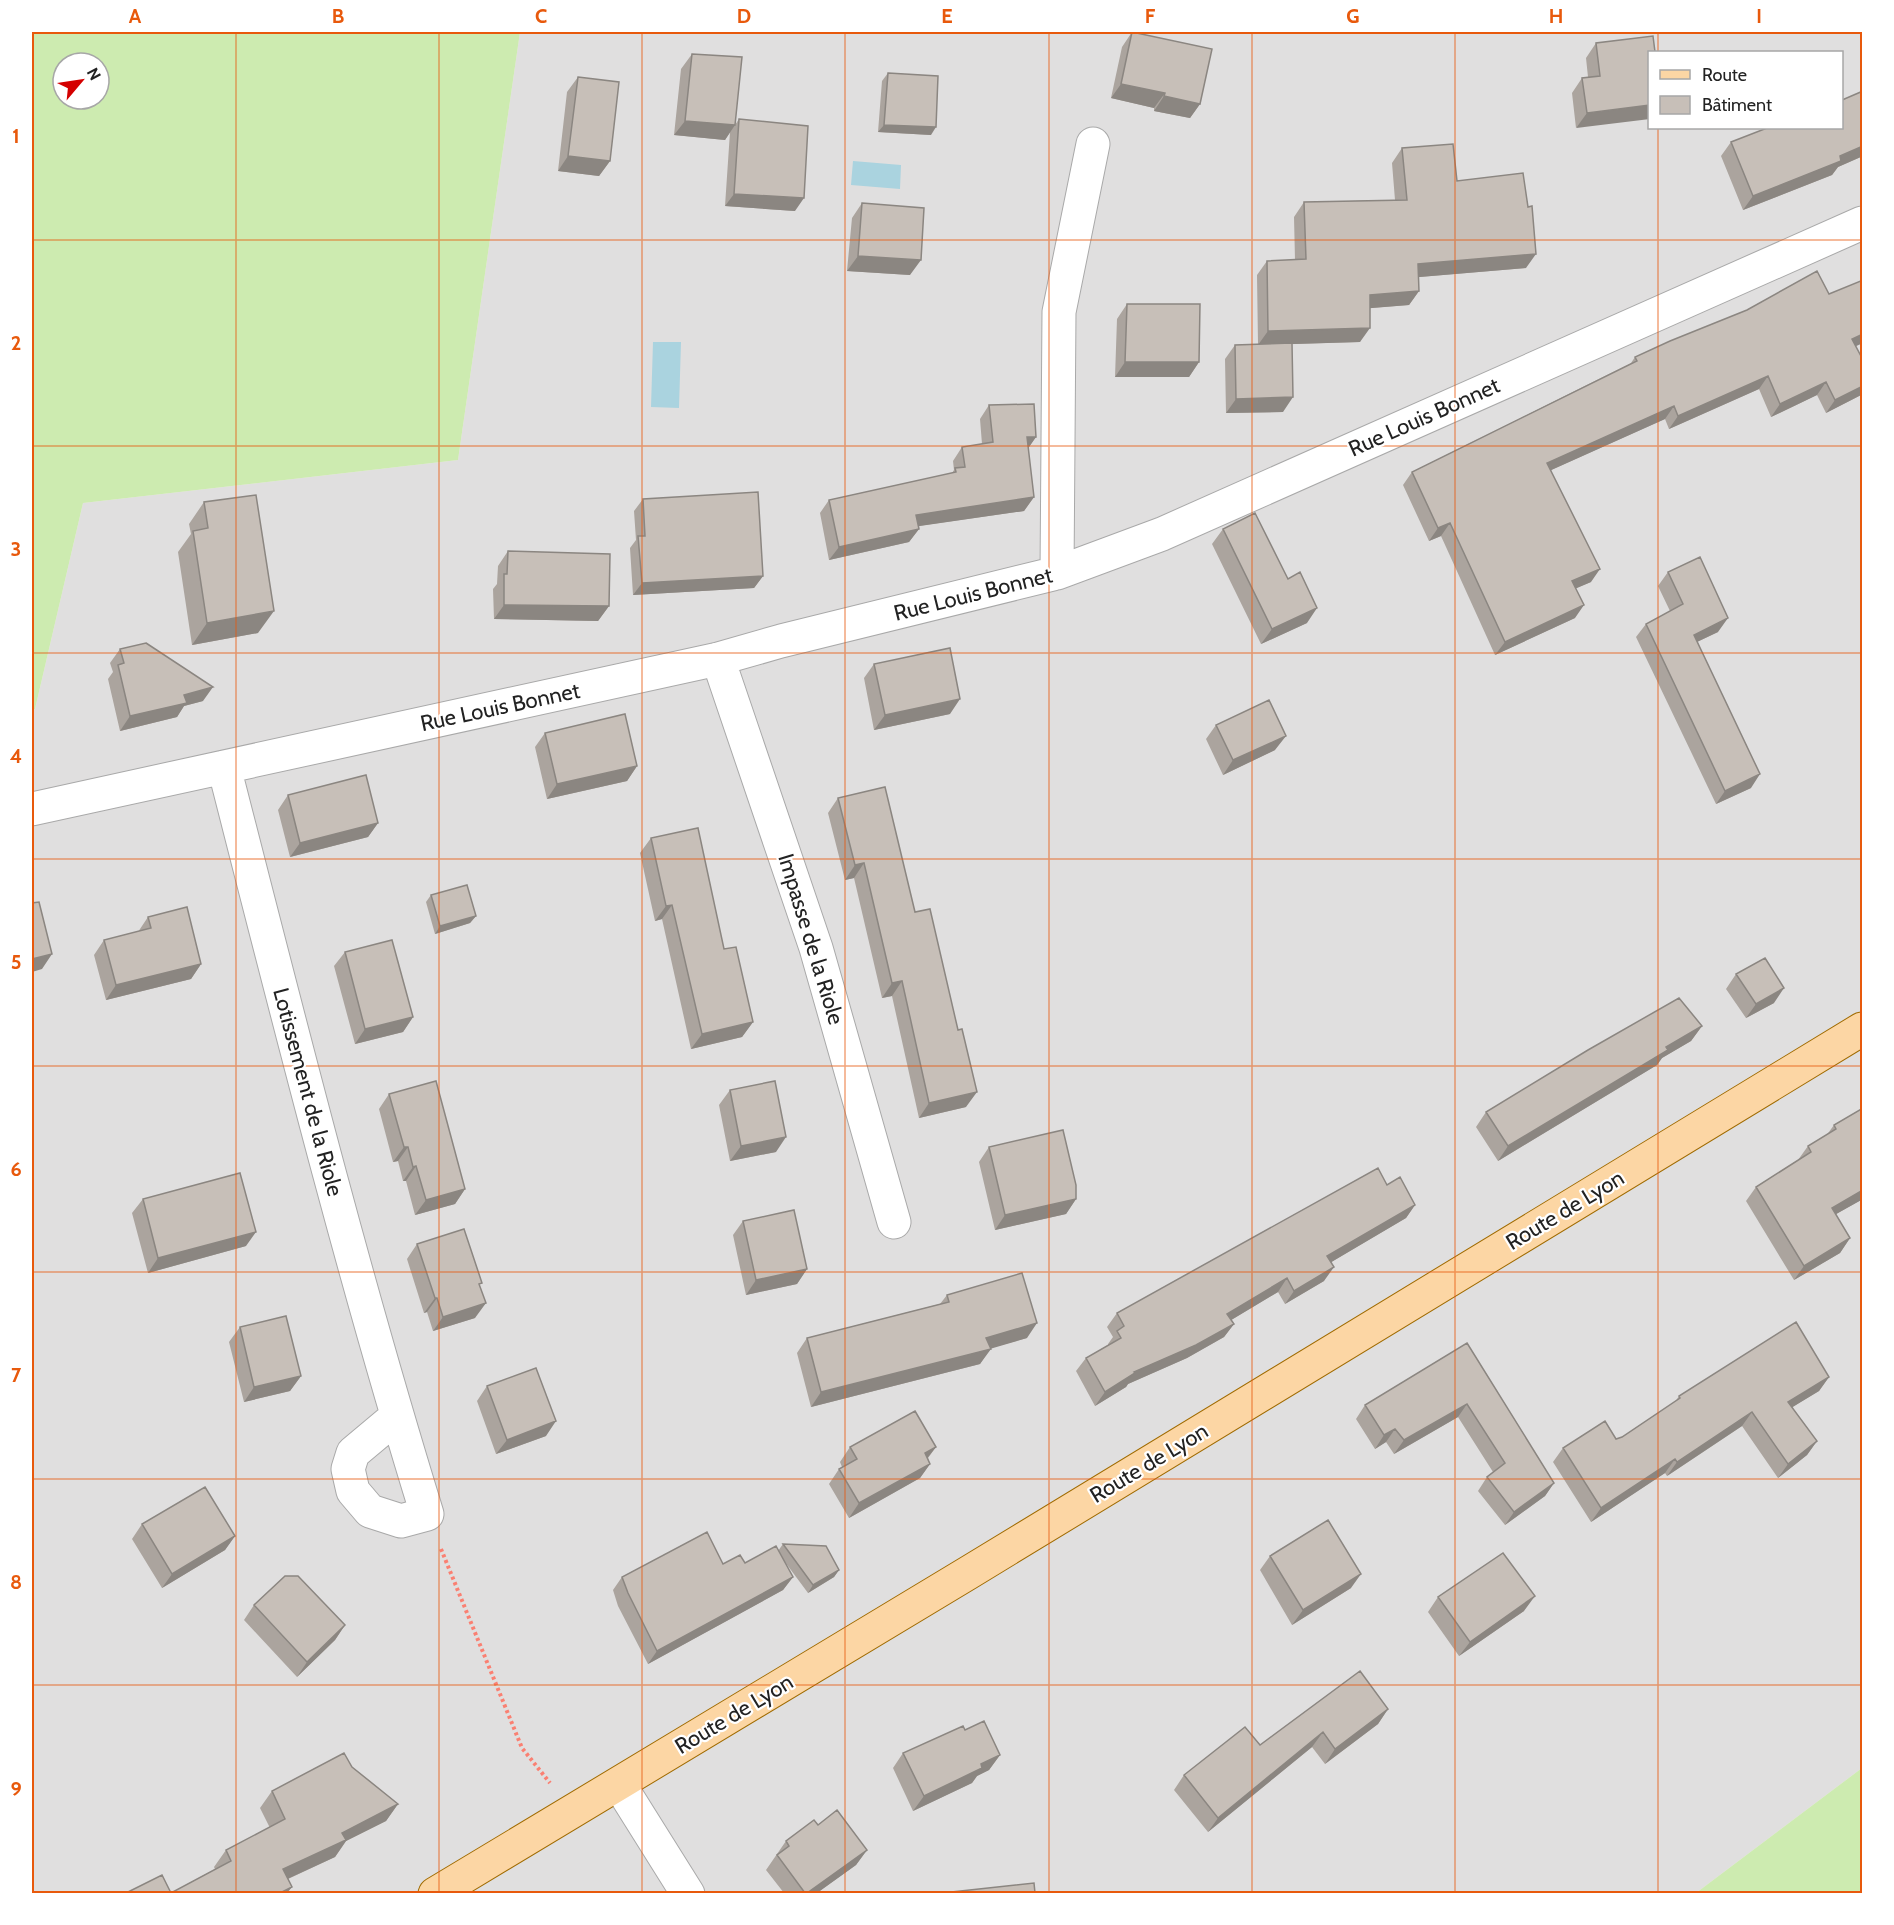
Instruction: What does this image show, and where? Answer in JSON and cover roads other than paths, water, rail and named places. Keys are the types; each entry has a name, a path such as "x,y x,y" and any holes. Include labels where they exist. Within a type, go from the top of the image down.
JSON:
{"main road":[{"name":"Route de Lyon","path":"435,1893 619,1784 1863,1029"}],"street":[{"path":"1057,573 1059,312 1093,144"},
{"name":"Rue Louis Bonnet","path":"32,809 718,659 781,641 1057,573 1162,534 1863,223"},
{"name":"Impasse de la Riole","path":"718,659 816,948 894,1222"},
{"name":"Lotissement de la Riole","path":"224,767 320,1140 396,1417 426,1514 401,1521 370,1511 353,1491 348,1468 353,1453 396,1417"},
{"path":"619,1784 688,1893"}],"water":[{"path":"853,161 901,165 900,189 851,185"},
{"path":"653,342 681,342 679,408 651,407"}]}
